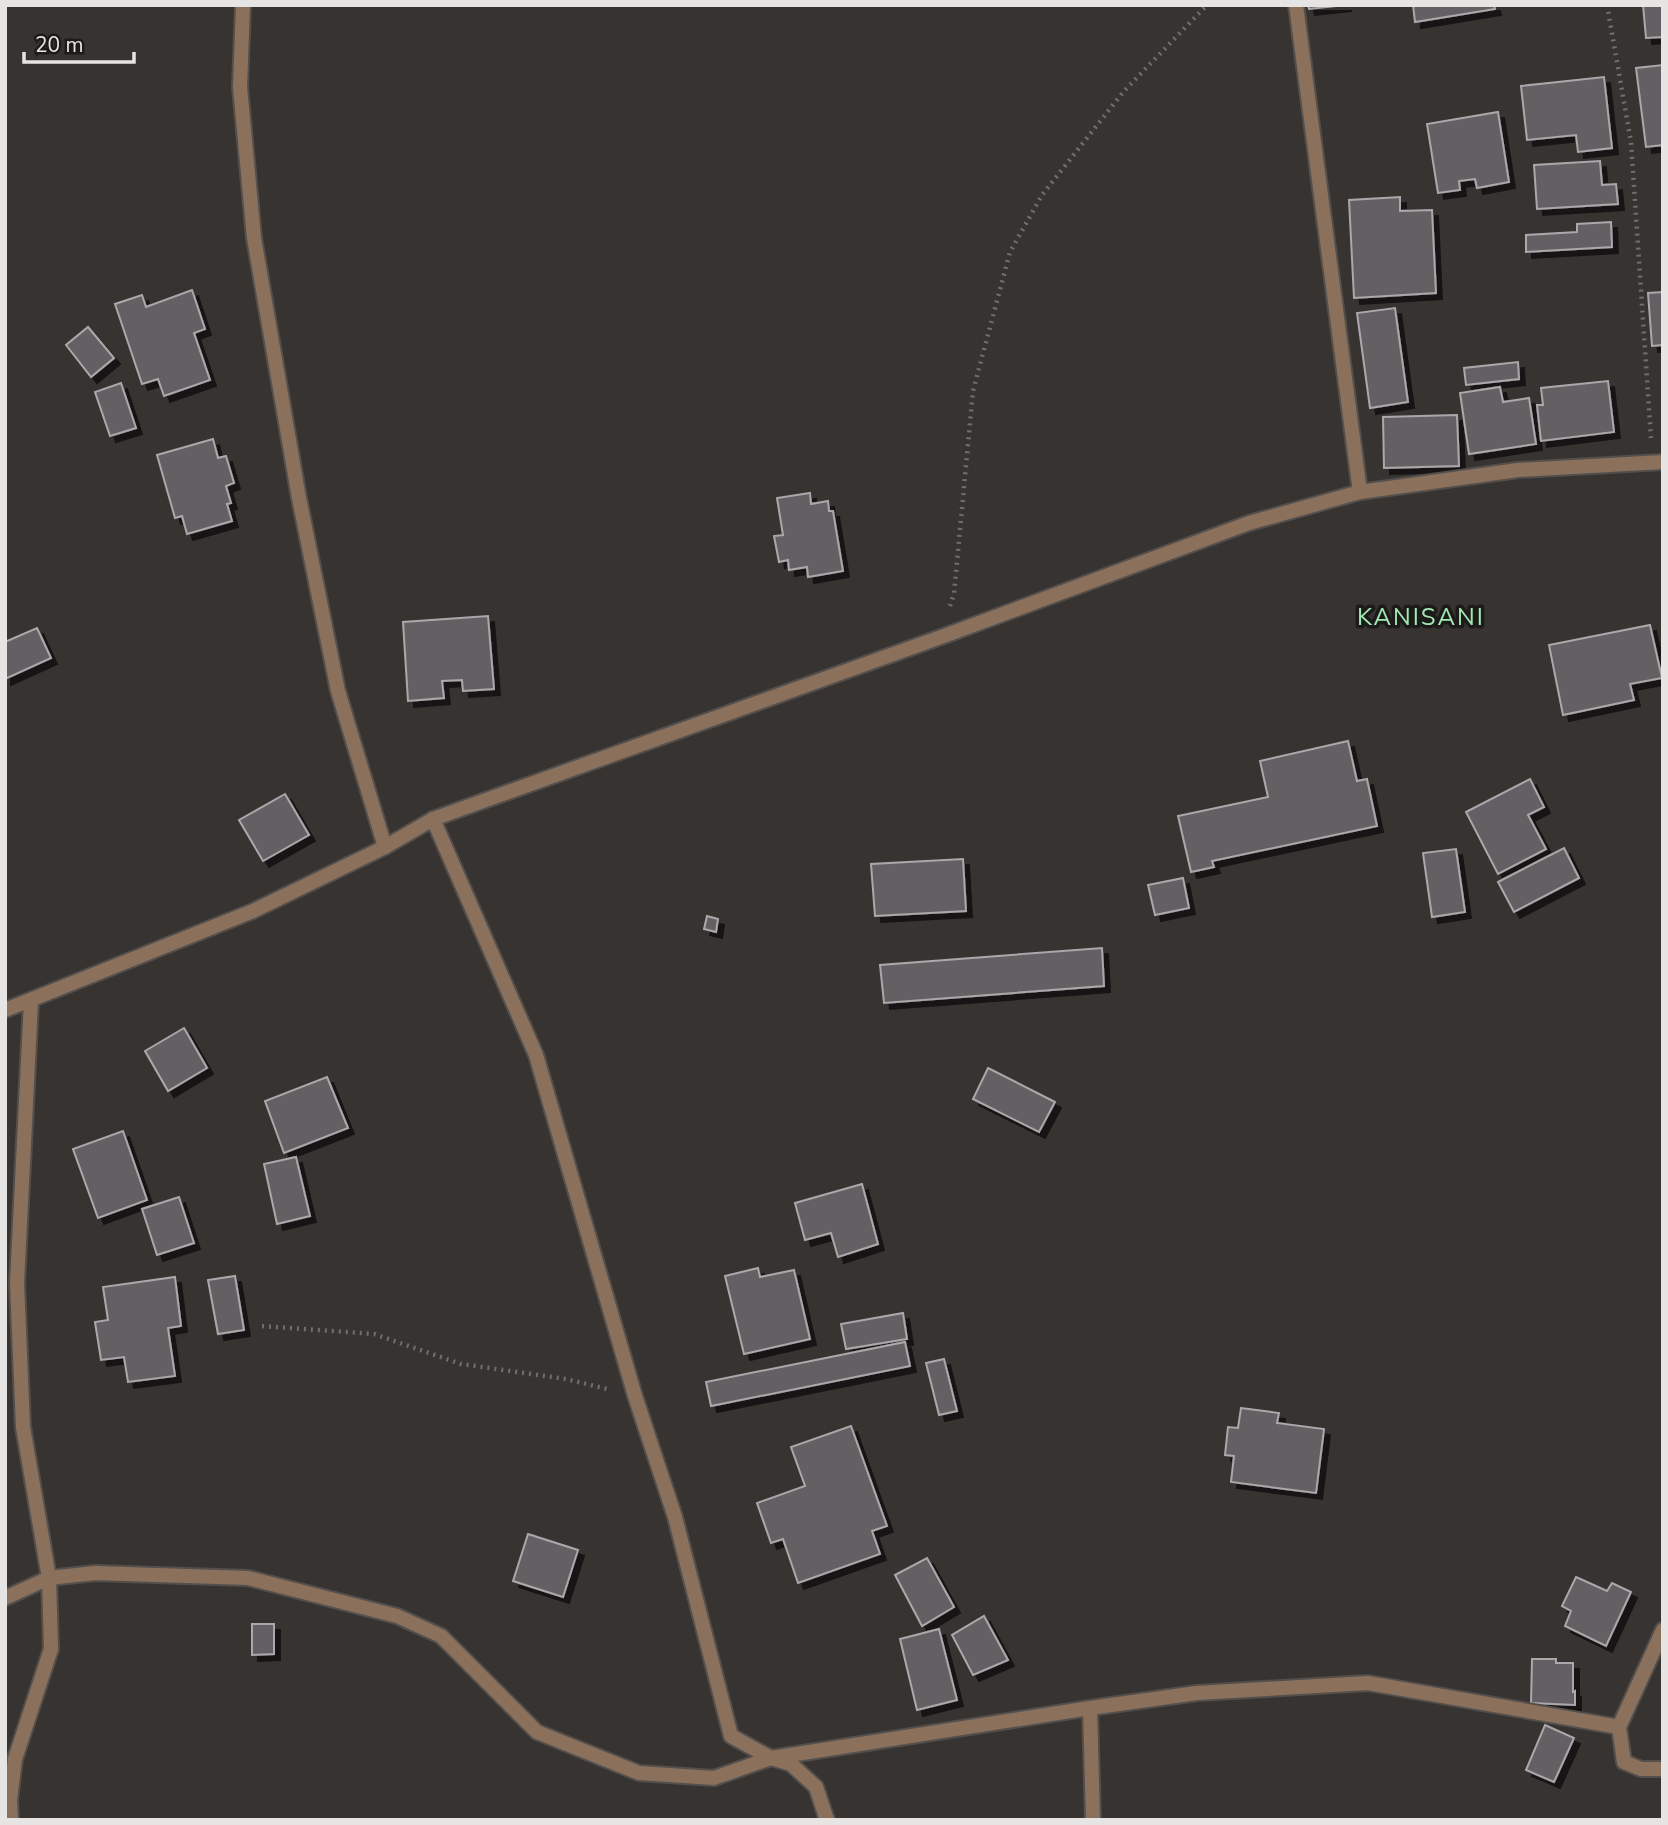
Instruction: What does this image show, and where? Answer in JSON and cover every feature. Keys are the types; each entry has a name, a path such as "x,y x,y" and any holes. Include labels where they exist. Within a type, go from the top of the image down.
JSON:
{"street":[{"path":"243,5 240,87 254,238 299,498 338,691 385,847"},
{"path":"1296,5 1360,492"},
{"path":"5,1010 31,1002 254,911 385,847 433,819 941,637 1249,523 1360,492 1518,470 1658,462"},
{"path":"433,819 536,1055 635,1396 675,1517 731,1736 771,1758 791,1764 816,1787 827,1820"},
{"path":"11,1820 10,1800 15,1759 51,1648 49,1578 23,1427 17,1283 31,1002"},
{"path":"5,1598 49,1578 95,1573 248,1578 397,1616 441,1636 537,1732 639,1773 714,1778 771,1758 1090,1708 1198,1693 1368,1683 1619,1727"},
{"path":"1663,1630 1619,1727 1624,1762 1641,1769 1663,1769"},
{"path":"1090,1708 1093,1820"}],"path":[{"path":"941,637 954,594 973,391 1010,252 1042,195 1124,91 1207,5"},
{"path":"1607,5 1631,142 1658,462"},
{"path":"262,1326 374,1334 461,1364 566,1379 635,1396"}],"building":[{"path":"1308,5 1346,5 1309,9"},
{"path":"1413,5 1494,5 1495,9 1415,22"},
{"path":"1643,5 1663,5 1663,47 1662,37 1646,38"},
{"path":"1663,65 1663,145 1646,147 1636,68"},
{"path":"1604,77 1612,148 1578,152 1576,135 1527,140 1521,86"},
{"path":"1498,112 1509,182 1477,188 1475,179 1459,181 1460,190 1438,193 1427,124"},
{"path":"1600,161 1602,185 1616,184 1618,204 1537,209 1534,165"},
{"path":"1400,197 1400,211 1432,210 1436,293 1354,298 1349,200"},
{"path":"1611,222 1612,247 1526,252 1526,235 1577,232 1577,224"},
{"path":"192,290 205,329 194,333 210,380 164,396 158,379 142,384 115,304 142,295 146,307"},
{"path":"1663,292 1663,345 1652,346 1648,293"},
{"path":"1395,308 1408,402 1370,408 1357,313"},
{"path":"88,327 114,358 91,377 66,345"},
{"path":"1518,362 1519,379 1466,385 1464,368"},
{"path":"1608,381 1614,432 1541,441 1537,405 1543,405 1541,388"},
{"path":"121,383 136,428 110,436 95,392"},
{"path":"1500,387 1503,402 1529,398 1536,444 1469,454 1460,393"},
{"path":"1457,415 1459,466 1384,468 1383,417"},
{"path":"213,439 218,458 226,456 234,483 226,486 232,521 187,534 182,516 175,518 157,455"},
{"path":"810,493 811,504 828,501 829,511 833,511 843,571 808,577 807,567 789,570 788,560 779,562 774,536 783,535 777,498"},
{"path":"488,616 494,689 463,691 462,680 442,681 444,698 408,701 403,622"},
{"path":"1650,625 1662,678 1630,684 1634,700 1563,715 1549,645"},
{"path":"37,628 51,658 5,679 5,642"},
{"path":"1348,741 1357,781 1367,779 1377,826 1212,861 1214,867 1191,872 1178,816 1268,797 1260,761"},
{"path":"1530,779 1544,807 1528,815 1546,849 1498,874 1466,812"},
{"path":"285,794 309,835 263,861 239,820"},
{"path":"1564,848 1579,878 1514,912 1498,882"},
{"path":"1456,849 1465,912 1432,917 1423,853"},
{"path":"963,859 966,911 875,916 871,864"},
{"path":"1183,878 1189,908 1155,915 1148,885"},
{"path":"707,916 718,919 716,932 704,929"},
{"path":"1102,948 1104,986 884,1003 880,965"},
{"path":"184,1028 207,1068 168,1091 145,1051"},
{"path":"988,1068 1055,1102 1039,1132 973,1099"},
{"path":"327,1077 348,1128 284,1153 265,1101"},
{"path":"123,1131 147,1200 98,1218 73,1149"},
{"path":"296,1157 310,1216 277,1224 264,1164"},
{"path":"862,1184 878,1244 838,1257 831,1233 805,1240 795,1203"},
{"path":"179,1197 194,1243 157,1255 142,1209"},
{"path":"758,1268 760,1277 794,1270 810,1339 744,1354 725,1276"},
{"path":"235,1276 244,1330 218,1334 208,1280"},
{"path":"175,1277 181,1326 168,1328 175,1376 128,1382 124,1357 101,1360 95,1322 108,1320 103,1287"},
{"path":"903,1313 907,1339 846,1349 841,1324"},
{"path":"905,1342 910,1366 711,1406 706,1382"},
{"path":"944,1359 957,1411 939,1415 926,1363"},
{"path":"1241,1408 1279,1413 1277,1423 1324,1429 1316,1493 1231,1482 1234,1456 1225,1455 1228,1427 1238,1428"},
{"path":"851,1426 887,1526 872,1531 880,1554 798,1583 783,1539 771,1543 757,1503 805,1486 791,1447"},
{"path":"528,1534 578,1550 563,1597 513,1581"},
{"path":"927,1558 954,1607 922,1626 895,1575"},
{"path":"1576,1577 1607,1591 1612,1583 1631,1592 1606,1646 1565,1626 1571,1611 1562,1606"},
{"path":"984,1616 1008,1660 973,1675 952,1635"},
{"path":"252,1624 274,1624 274,1654 252,1655"},
{"path":"939,1629 957,1700 917,1710 900,1639"},
{"path":"1532,1659 1556,1659 1556,1663 1573,1663 1575,1705 1531,1703"},
{"path":"1545,1725 1574,1738 1554,1782 1526,1770"}],"district":[{"name":"KANISANI","path":"1421,617"}]}
